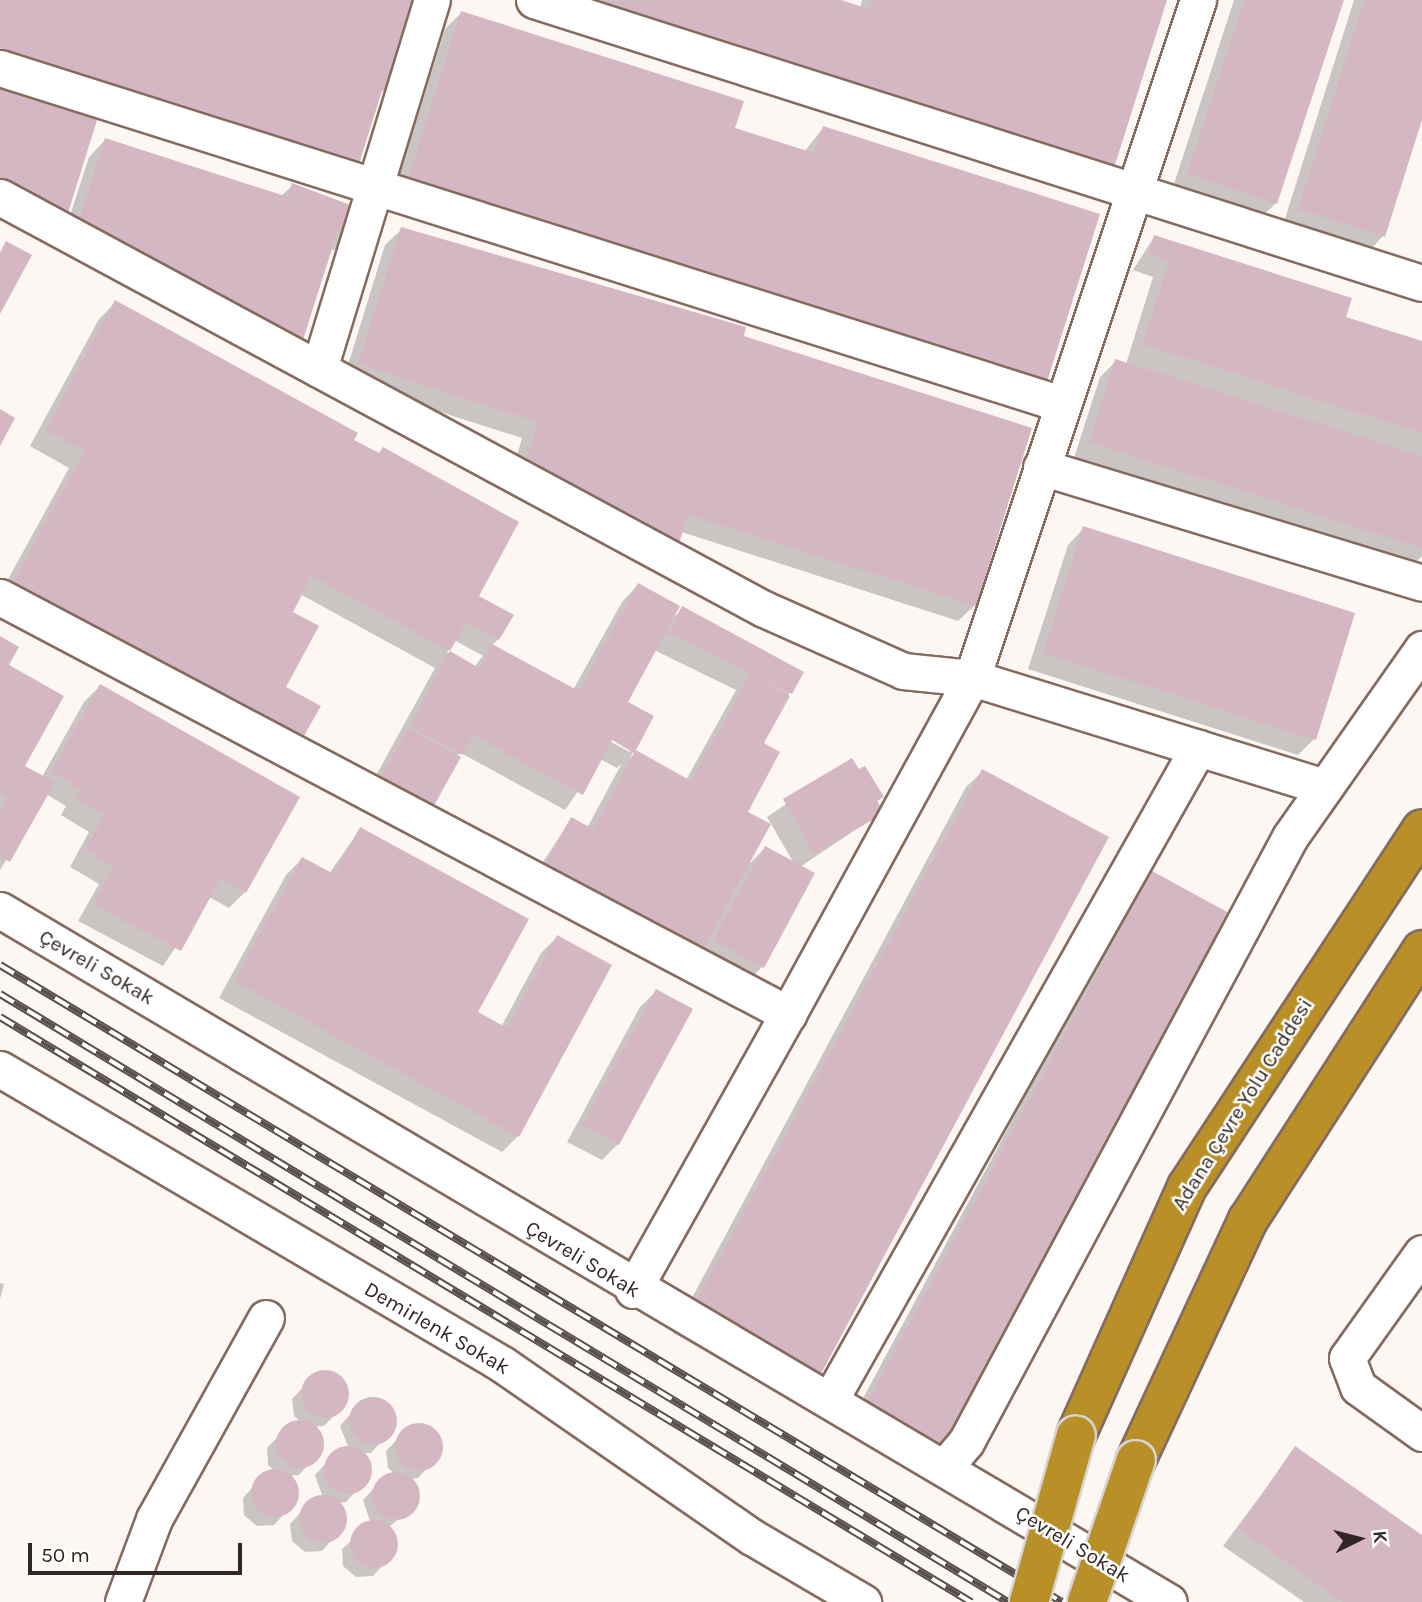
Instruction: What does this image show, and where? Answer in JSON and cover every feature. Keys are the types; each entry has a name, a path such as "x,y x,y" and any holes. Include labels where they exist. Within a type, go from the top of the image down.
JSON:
{"highway":[{"name":"Adana Çevre Yolu Caddesi","path":"1029,1602 1076,1435 1187,1187 1422,829"},
{"path":"1087,1602 1136,1460 1248,1220 1422,950"}],"street":[{"path":"319,369 432,0"},
{"path":"534,0 1133,190 1419,271"},
{"path":"633,1290 972,678 1198,0"},
{"path":"0,68 376,183 1062,404"},
{"path":"0,197 764,609 903,671 972,678 1325,787"},
{"path":"1041,467 1422,583"},
{"path":"0,597 788,1014"},
{"path":"944,1468 966,1442 1290,837 1422,649"},
{"path":"830,1400 1198,748"},
{"name":"Çevreli Sokak","path":"0,910 633,1290 830,1400 1169,1602"},
{"name":"Demirlenk Sokak","path":"0,1069 502,1364 752,1537 863,1602"},
{"path":"1422,1253 1347,1358 1358,1387 1422,1433"},
{"path":"124,1602 154,1519 266,1318"}],"building":[{"path":"0,0 428,0 398,95 382,91 357,170 0,56"},
{"path":"841,0 869,9 872,0 1167,0 1115,165 598,1"},
{"path":"1244,0 1344,0 1277,204 1187,174"},
{"path":"1364,0 1422,0 1422,120 1385,237 1298,209"},
{"path":"461,11 744,101 735,128 814,153 823,126 1100,214 1045,388 406,185"},
{"path":"0,86 98,117 68,213 0,178"},
{"path":"105,138 288,197 292,183 361,209 353,234 338,230 301,346 79,221"},
{"path":"401,227 746,327 744,336 1032,428 976,606 688,515 678,547 526,460 538,422 358,364"},
{"path":"1154,235 1352,298 1346,317 1422,341 1422,433 1142,344 1169,261 1148,254"},
{"path":"6,241 32,255 0,314 0,253"},
{"path":"115,300 358,433 354,440 379,453 383,447 519,522 479,596 514,615 499,640 466,622 450,651 312,576 293,612 319,626 286,687 321,706 301,741 12,583 84,451 45,430"},
{"path":"1115,359 1422,456 1422,548 1089,442"},
{"path":"0,409 15,418 0,446"},
{"path":"1083,526 1355,613 1316,740 1043,653"},
{"path":"638,583 680,606 628,702 654,716 636,750 691,781 750,674 790,696 764,743 780,752 748,812 771,824 700,954 543,868 571,817 593,829 634,753 612,740 583,795 473,735 462,755 409,726 450,651 479,668 492,644 579,691"},
{"path":"682,606 804,672 792,694 668,633"},
{"path":"0,636 19,647 9,665 64,696 25,766 55,782 10,862 0,856 0,811 8,796 0,792"},
{"path":"100,684 300,797 246,893 221,878 181,951 93,905 114,867 85,850 104,815 76,799 81,789 51,772"},
{"path":"408,728 461,757 431,811 378,782"},
{"path":"852,758 859,769 865,766 884,797 877,801 884,813 814,854 783,799"},
{"path":"982,769 1109,837 815,1385 688,1316"},
{"path":"360,827 529,919 478,1012 507,1028 557,935 612,965 519,1137 234,981 302,857 334,874"},
{"path":"765,846 815,873 764,968 713,940"},
{"path":"1152,871 1240,919 950,1459 862,1411"},
{"path":"656,989 693,1009 619,1145 582,1125"},
{"path":"325,1370 342,1377 349,1394 342,1411 325,1418 308,1411 301,1394 308,1377"},
{"path":"373,1397 390,1404 397,1421 390,1438 373,1445 356,1438 349,1421 356,1404"},
{"path":"300,1420 317,1427 324,1444 317,1461 300,1468 283,1461 276,1444 283,1427"},
{"path":"419,1423 436,1430 443,1447 436,1464 419,1471 402,1464 395,1447 402,1430"},
{"path":"348,1446 365,1453 372,1470 365,1487 348,1494 331,1487 324,1470 331,1453"},
{"path":"1295,1446 1422,1535 1422,1602 1343,1602 1238,1529"},
{"path":"275,1469 292,1476 299,1493 292,1510 275,1517 258,1510 251,1493 258,1476"},
{"path":"396,1472 413,1479 420,1496 413,1513 396,1520 379,1513 372,1496 379,1479"},
{"path":"323,1495 340,1502 347,1519 340,1536 323,1543 306,1536 299,1519 306,1502"},
{"path":"374,1520 391,1527 398,1544 391,1561 374,1568 357,1561 350,1544 357,1527"}],"railway":[{"path":"0,965 1062,1602"},
{"path":"0,994 1008,1602"},
{"path":"0,1017 971,1602"}]}
